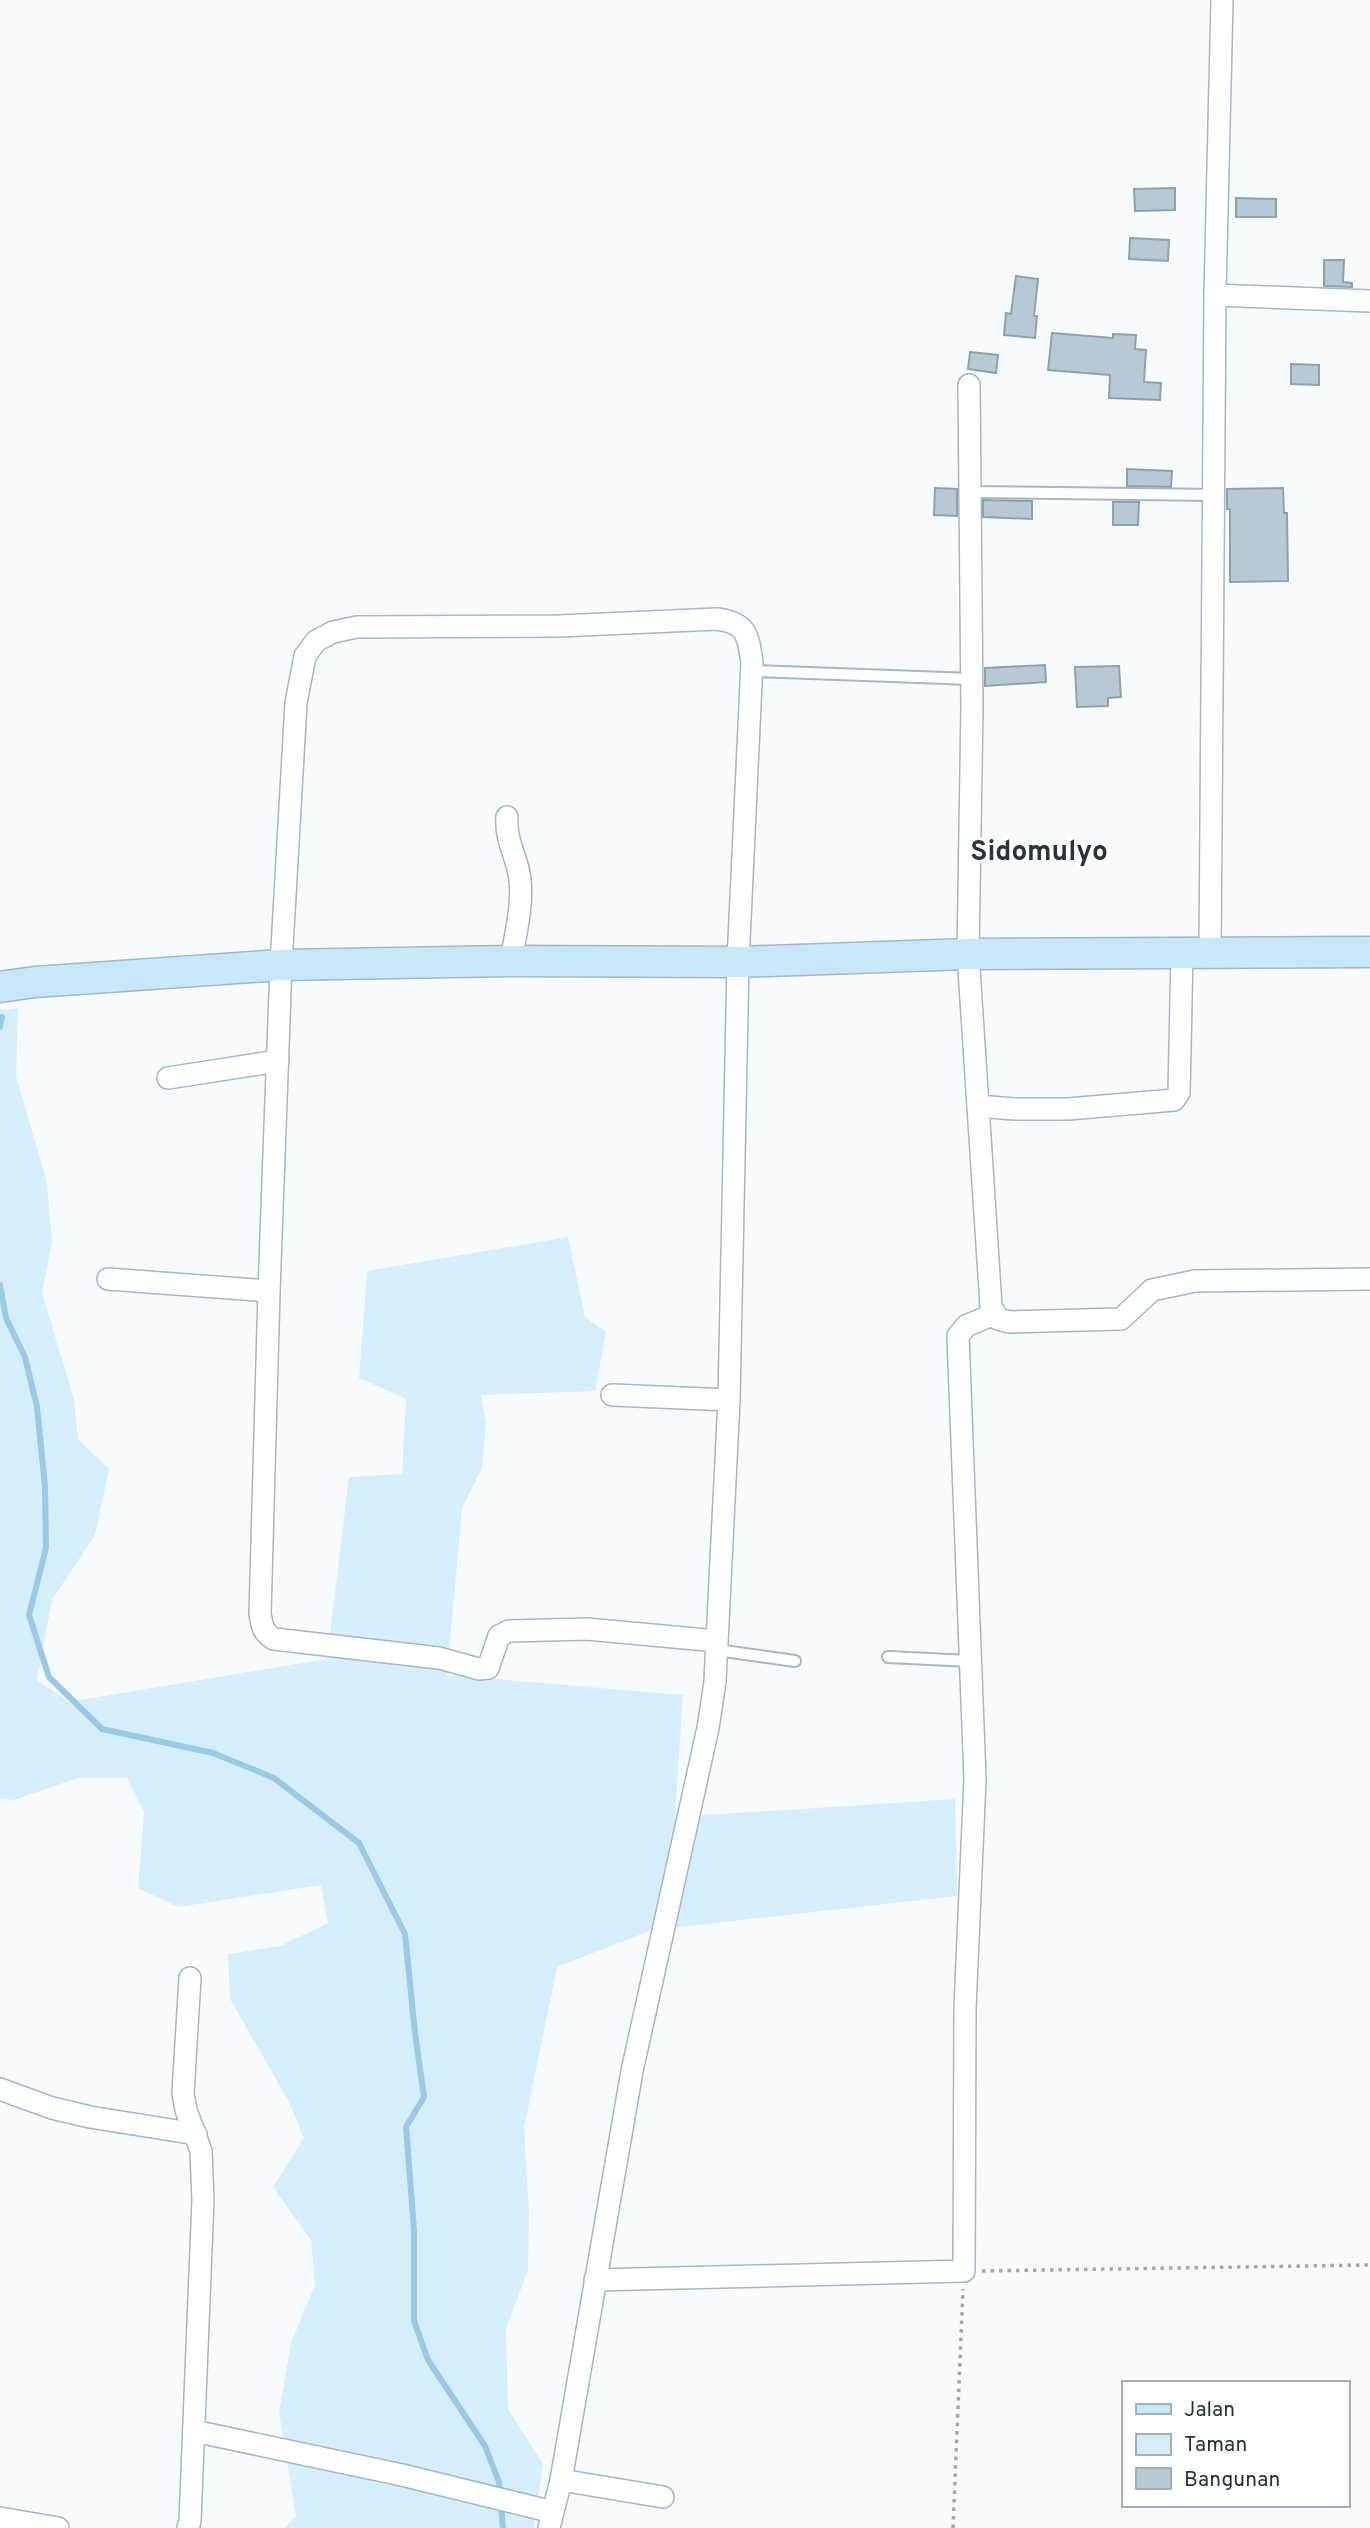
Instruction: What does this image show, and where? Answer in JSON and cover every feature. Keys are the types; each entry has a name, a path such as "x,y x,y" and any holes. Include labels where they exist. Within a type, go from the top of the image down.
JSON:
{"main road":[{"path":"0,987 35,982 281,965 511,961 738,962 968,954 1370,952"}],"street":[{"path":"978,1106 1068,1109 1168,1103 1179,1093 1196,954 1213,495 1222,0"},
{"path":"1215,295 1370,300"},
{"path":"969,385 972,678 968,954 991,1306 994,1314 998,1319 1010,1322 1113,1320 1127,1315 1152,1290 1195,1281 1370,1279"},
{"path":"194,2431 487,2496 514,2503 551,2520 561,2480 632,2071 708,1728 715,1682 717,1646 729,1400 738,962 751,671 745,632 738,624 717,619 559,626 357,627 333,632 316,641 305,656 296,702 281,965 269,1290 260,1614 266,1635 274,1639 439,1658 479,1669 488,1668 499,1636 509,1630 587,1629 717,1646"},
{"path":"507,817 506,833 521,888 511,961"},
{"path":"168,1077 278,1061"},
{"path":"108,1279 269,1290"},
{"path":"595,2280 964,2271 965,2008 975,1779 958,1336 966,1326 994,1314"},
{"path":"612,1395 729,1400"},
{"path":"188,2528 203,2200 201,2151 186,2110 183,2093 190,1978"},
{"path":"0,2089 65,2111 196,2134"},
{"path":"561,2480 663,2497"},
{"path":"0,2518 58,2528"}],"lane":[{"path":"970,492 1213,495"},
{"path":"751,671 972,678"},
{"path":"717,1646 795,1661"},
{"path":"888,1657 970,1661"}],"path":[{"path":"953,2528 964,2271 1370,2265"}],"green space":[{"path":"18,1008 16,1076 47,1183 52,1242 42,1293 74,1399 78,1439 109,1469 95,1535 52,1600 37,1680 69,1702 327,1659 349,1477 402,1474 406,1399 359,1378 367,1271 568,1237 585,1317 606,1332 595,1391 481,1395 486,1424 482,1468 462,1508 447,1675 683,1695 675,1817 955,1799 957,1896 652,1930 557,1967 524,2128 529,2212 528,2270 506,2328 508,2409 543,2464 534,2528 285,2528 296,2516 279,2412 291,2343 315,2285 311,2240 273,2187 304,2138 288,2100 230,1999 228,1954 280,1946 328,1923 321,1885 178,1907 138,1888 144,1812 127,1778 78,1778 14,1800 0,1799 0,1010"}],"building":[{"path":"1175,188 1175,210 1135,211 1134,189"},
{"path":"1236,198 1276,199 1276,217 1236,217"},
{"path":"1130,238 1169,240 1168,261 1129,259"},
{"path":"1324,260 1344,260 1343,282 1352,283 1352,287 1324,286"},
{"path":"1016,276 1038,279 1034,316 1037,316 1035,338 1004,335 1006,313 1011,314"},
{"path":"1052,333 1113,338 1113,334 1136,335 1135,349 1146,350 1144,382 1161,383 1160,400 1109,398 1110,375 1048,370"},
{"path":"970,352 998,355 996,373 968,369"},
{"path":"1291,364 1319,365 1319,385 1291,384"},
{"path":"1127,469 1172,471 1171,487 1127,486"},
{"path":"935,488 957,489 957,516 934,515"},
{"path":"1283,488 1284,513 1287,513 1288,581 1230,582 1230,509 1227,509 1227,489"},
{"path":"983,500 1032,501 1032,519 983,517"},
{"path":"1113,502 1139,502 1138,525 1113,525"},
{"path":"1045,665 1046,682 985,686 985,668"},
{"path":"1119,666 1121,697 1108,698 1108,706 1077,707 1075,667"}],"waterway":[{"path":"0,1027 2,1017"},
{"path":"0,1285 6,1318 25,1357 37,1407 45,1487 46,1548 29,1615 49,1677 102,1729 213,1753 274,1778 359,1843 405,1934 424,2097 406,2127 414,2230 414,2321 428,2360 485,2446 499,2482 503,2528"}],"district":[{"name":"Sidomulyo","path":"1039,853"}]}
